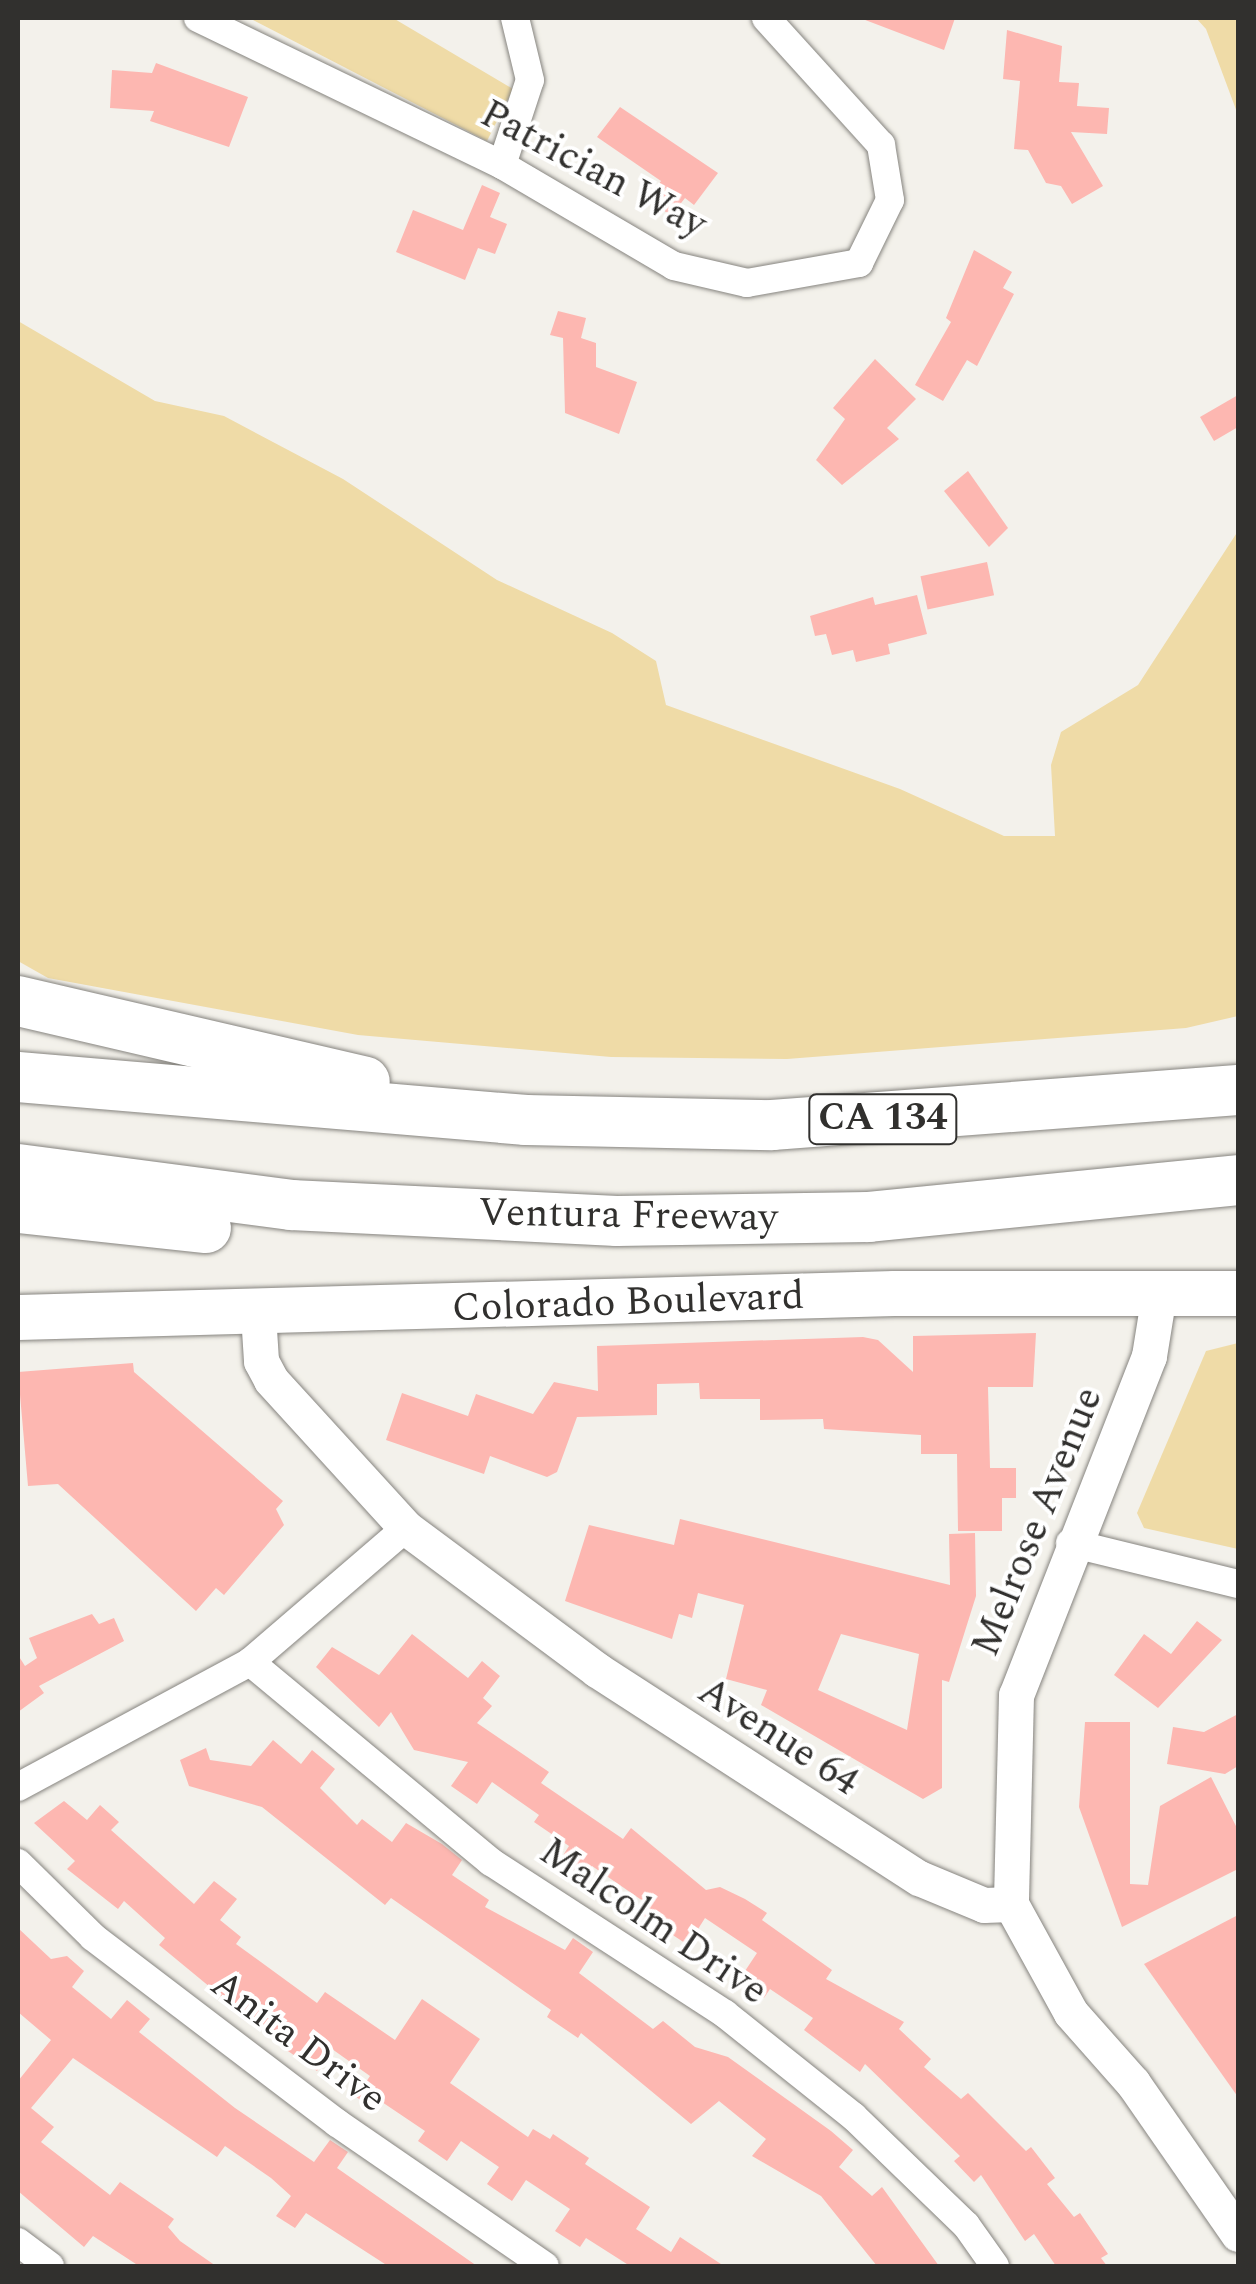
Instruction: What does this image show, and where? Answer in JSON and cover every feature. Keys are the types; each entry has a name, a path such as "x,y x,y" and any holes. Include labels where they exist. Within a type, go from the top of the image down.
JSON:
{"highway":[{"path":"18,1001 526,1120"},
{"name":"CA 134","path":"18,1077 526,1120 772,1125 1238,1090"},
{"path":"259,1099 299,1136 541,1154 818,1154 1238,1122"},
{"path":"227,1197 305,1175 525,1190 770,1190 1048,1173 1238,1149"},
{"name":"Ventura Freeway","path":"18,1169 227,1197 617,1221 869,1217 1238,1180"},
{"path":"18,1208 230,1230 496,1240 617,1221"}],"main road":[{"name":"Colorado Boulevard","path":"18,1318 894,1293 1238,1294"}],"street":[{"name":"Patrician Way","path":"198,18 502,166 674,266 746,283 858,264 890,200 880,145 766,18"},
{"path":"502,166 530,80 516,18"},
{"name":"Melrose Avenue","path":"1010,1904 1016,1695 1070,1542 1150,1356 1159,1294"},
{"name":"Avenue 64","path":"258,1314 261,1361 271,1380 406,1528 597,1670 919,1878 984,1906 1010,1904"},
{"path":"18,1787 250,1662 406,1528"},
{"path":"1070,1542 1238,1584"},
{"name":"Malcolm Drive","path":"250,1662 491,1862 725,2014 853,2116 966,2225 994,2266"},
{"name":"Anita Drive","path":"18,1863 108,1949 337,2123 545,2266"},
{"path":"1010,1904 1072,2013 1133,2083 1238,2234"},
{"path":"18,2242 50,2266"}],"shaded area":[{"path":"249,18 393,18 513,89 487,141"},
{"path":"1196,18 1238,18 1238,115 1206,29"},
{"path":"18,321 155,401 224,416 343,479 497,580 612,633 656,661 666,705 900,789 1004,836 1055,836 1051,765 1061,732 1138,685 1238,531 1238,1016 1186,1028 787,1059 611,1057 358,1035 48,978 18,961"},
{"path":"1238,1343 1238,1549 1144,1528 1137,1513 1206,1351"}],"building":[{"path":"860,18 955,18 944,50"},
{"path":"1007,30 1062,46 1059,82 1079,83 1077,106 1109,108 1107,134 1071,132 1103,186 1072,204 1061,186 1046,183 1028,150 1014,149 1020,81 1003,79"},
{"path":"156,63 248,97 229,147 150,121 154,111 110,108 112,70 152,73"},
{"path":"620,107 718,173 694,205 685,198 671,216 648,198 661,181 597,137"},
{"path":"482,185 500,193 490,217 507,224 495,254 478,248 465,280 396,252 413,210 463,230"},
{"path":"974,250 1012,272 1003,288 1014,294 977,366 967,360 943,401 915,385 951,322 946,318"},
{"path":"558,311 586,318 581,338 596,343 596,367 637,382 619,434 565,413 563,338 550,335"},
{"path":"875,359 916,399 887,428 899,439 842,485 816,460 845,419 833,408"},
{"path":"1238,395 1238,427 1214,441 1200,417"},
{"path":"968,471 1008,528 989,547 944,491"},
{"path":"987,562 994,595 928,609 920,576"},
{"path":"917,595 927,634 888,644 890,654 856,662 853,650 832,655 826,634 815,636 810,616 873,597 875,605"},
{"path":"1036,1333 1033,1387 988,1387 990,1468 1016,1468 1016,1498 1002,1498 1002,1531 958,1531 957,1454 921,1454 921,1435 824,1429 823,1419 760,1420 760,1399 700,1399 699,1383 657,1384 657,1415 577,1417 557,1472 547,1477 490,1456 484,1474 386,1440 402,1393 468,1416 476,1394 533,1414 554,1382 598,1391 597,1346 863,1337 878,1340 913,1372 913,1336"},
{"path":"133,1363 134,1372 283,1501 276,1509 284,1525 224,1595 216,1588 196,1611 58,1484 28,1486 18,1372"},
{"path":"680,1519 950,1585 949,1534 975,1533 976,1596 949,1682 942,1680 942,1788 923,1799 761,1705 767,1690 726,1679 744,1605 698,1593 692,1618 679,1614 672,1639 565,1601 589,1525 674,1545","holes":["841,1634 919,1654 907,1730 818,1690"]},
{"path":"92,1614 99,1624 114,1618 124,1641 39,1686 44,1693 18,1712 18,1655 25,1666 37,1658 29,1638"},
{"path":"1197,1621 1222,1640 1158,1708 1114,1675 1144,1634 1171,1654"},
{"path":"412,1634 468,1678 482,1661 500,1676 483,1698 492,1706 477,1723 549,1772 541,1783 623,1839 631,1828 706,1890 720,1887 767,1913 762,1920 832,1970 826,1979 904,2022 899,2029 931,2059 924,2067 961,2099 968,2093 1026,2151 1031,2147 1055,2178 1047,2184 1074,2217 1080,2213 1108,2254 1101,2258 1107,2266 1056,2266 1034,2234 1025,2241 981,2175 974,2182 954,2161 960,2156 865,2064 860,2072 804,2030 813,2018 770,1989 764,1998 739,1980 757,1953 705,1918 688,1945 636,1911 643,1901 592,1866 586,1877 560,1860 569,1846 534,1822 539,1815 492,1782 477,1804 451,1786 468,1762 414,1750 391,1712 379,1727 316,1667 332,1647 379,1675"},
{"path":"1238,1714 1238,1766 1225,1774 1167,1764 1173,1727 1204,1732"},
{"path":"1085,1722 1130,1722 1130,1884 1148,1885 1160,1806 1211,1777 1238,1830 1238,1869 1122,1927 1079,1807"},
{"path":"273,1740 301,1764 312,1750 335,1769 320,1788 357,1825 362,1819 392,1842 406,1823 442,1844 462,1860 452,1875 489,1900 485,1907 565,1950 573,1938 593,1952 579,1973 653,2029 663,2021 695,2047 728,2057 831,2131 853,2150 839,2167 872,2196 882,2187 939,2266 877,2266 821,2196 752,2156 766,2139 719,2101 691,2124 581,2033 578,2038 547,2017 551,2010 391,1898 385,1905 262,1807 189,1786 180,1760 206,1748 210,1760 251,1766"},
{"path":"64,1801 87,1820 100,1805 119,1822 111,1830 194,1904 214,1881 237,1899 220,1920 241,1937 236,1944 317,2003 325,1992 395,2040 422,1999 480,2039 450,2083 528,2137 533,2129 550,2139 553,2134 589,2158 585,2164 650,2207 636,2229 671,2252 680,2237 724,2266 630,2266 586,2238 580,2247 555,2231 570,2209 526,2180 512,2201 487,2184 499,2167 461,2141 447,2161 418,2141 425,2131 379,2100 373,2108 356,2097 370,2076 332,2049 317,2071 285,2049 159,1945 165,1938 124,1901 118,1909 67,1869 75,1861 34,1823"},
{"path":"1238,1915 1238,2097 1144,1964"},
{"path":"18,1928 51,1959 67,1956 84,1971 72,1987 111,2019 127,2000 150,2019 139,2032 235,2108 314,2162 330,2140 348,2152 337,2168 477,2266 388,2266 306,2213 295,2228 276,2216 291,2196 271,2178 225,2146 217,2157 73,2058 31,2108 54,2127 41,2142 110,2195 120,2182 174,2219 168,2227 180,2241 216,2266 139,2266 93,2236 84,2247 18,2191 18,2081 51,2040 18,2012"}]}
